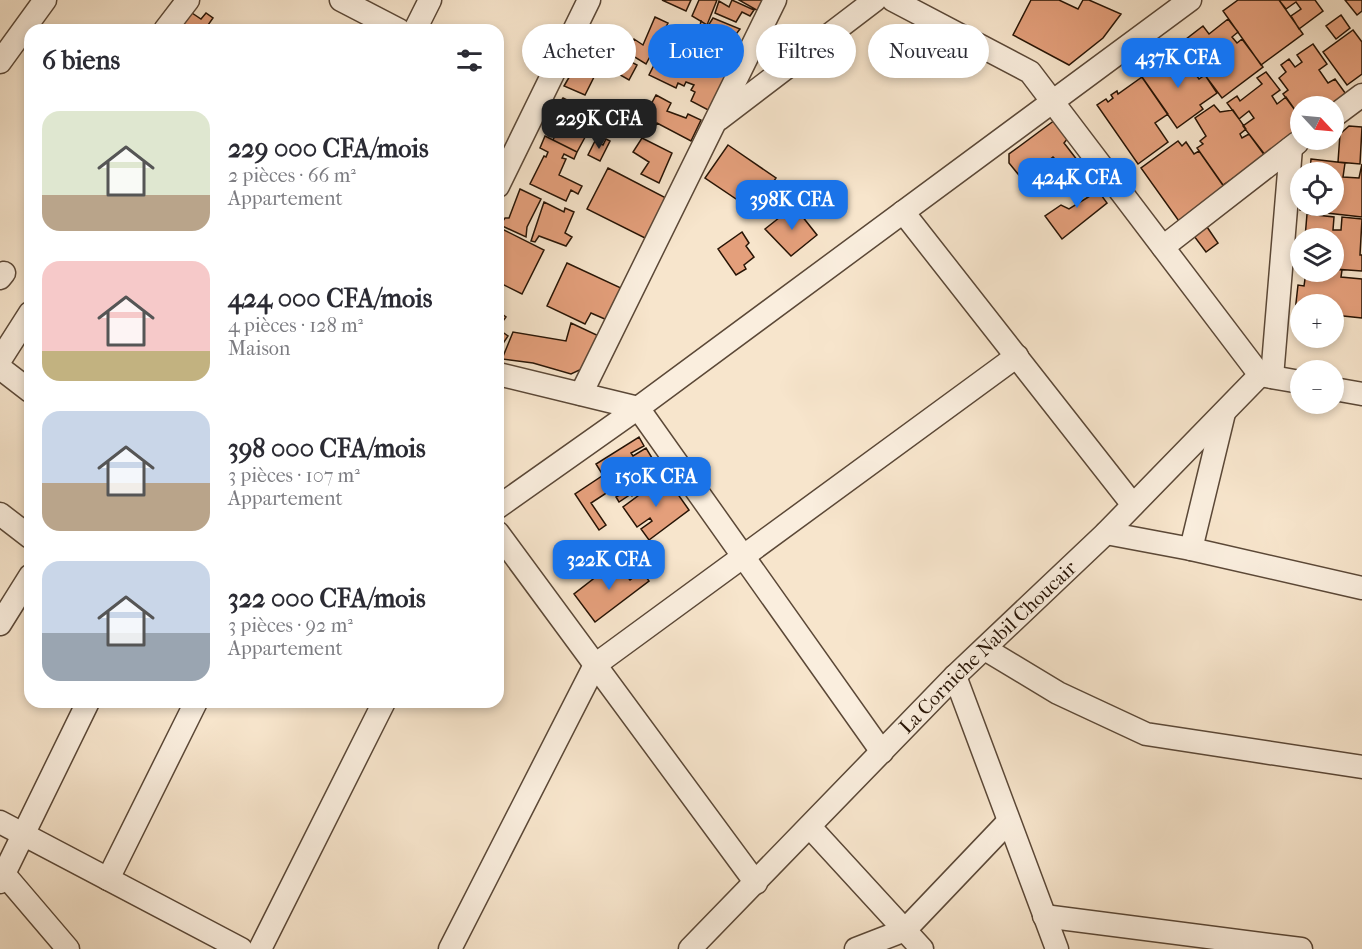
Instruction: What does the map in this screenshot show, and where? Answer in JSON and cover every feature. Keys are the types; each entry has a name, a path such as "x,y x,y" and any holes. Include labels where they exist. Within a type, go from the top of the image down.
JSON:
{"street":[{"path":"28,24 45,0"},
{"path":"170,24 188,0"},
{"path":"341,0 387,24"},
{"path":"419,24 430,0"},
{"path":"506,150 589,0"},
{"path":"581,394 775,0"},
{"path":"715,122 875,0"},
{"path":"893,0 1030,72 1163,247 1266,376 1290,380"},
{"path":"504,503 639,408 1190,0"},
{"path":"0,62 24,29"},
{"path":"1344,108 1362,94"},
{"path":"1163,247 1290,148"},
{"path":"1266,376 1295,150"},
{"path":"903,212 1133,505"},
{"path":"0,360 24,322"},
{"path":"450,949 595,665 1017,356"},
{"path":"0,368 24,386"},
{"path":"504,375 639,408 882,752"},
{"name":"La Corniche Nabil Choucair","path":"690,949 955,676 1106,533 1224,412 1266,376"},
{"path":"1344,391 1362,394"},
{"path":"1191,549 1224,412"},
{"path":"0,514 24,532"},
{"path":"1106,533 1191,549 1362,588"},
{"path":"504,541 756,883"},
{"path":"0,624 24,586"},
{"path":"985,649 1058,693 1146,734 1362,767"},
{"path":"955,676 1008,822 1058,949"},
{"path":"68,949 2,878 85,708"},
{"path":"108,879 192,708"},
{"path":"260,949 381,708"},
{"path":"0,822 241,949"},
{"path":"856,949 905,930 1008,822"},
{"path":"810,827 922,949"},
{"path":"1044,916 1177,941 1300,949"}],"building":[{"path":"662,0 691,0 686,11"},
{"path":"699,0 717,0 707,24 692,16"},
{"path":"732,0 754,10 750,16 742,12 736,22 715,13 719,1 729,7"},
{"path":"739,0 765,0 760,12"},
{"path":"1031,0 1059,0 1078,9 1083,0 1089,0 1121,14 1103,38 1069,65 1013,35"},
{"path":"1238,0 1279,0 1303,34 1261,65 1223,11"},
{"path":"1279,0 1315,0 1323,11 1299,29 1291,16 1301,9 1296,2 1286,9"},
{"path":"1345,0 1362,0 1362,11 1357,15"},
{"path":"186,9 201,19 206,13 213,18 209,24 176,24"},
{"path":"1341,15 1350,28 1336,39 1326,26"},
{"path":"655,17 668,23 667,24 652,24"},
{"path":"713,18 728,24 709,24"},
{"path":"1228,19 1238,32 1232,37 1237,43 1242,39 1263,67 1222,98 1181,43 1203,26 1209,34"},
{"path":"1353,30 1362,42 1362,74 1347,85 1323,52"},
{"path":"648,33 646,64 636,58 636,40 643,45"},
{"path":"1313,44 1327,64 1319,70 1328,83 1335,79 1351,101 1344,103 1344,96 1290,96 1290,103 1283,94 1288,90 1279,78 1286,72 1281,65 1289,59 1295,67 1302,62 1297,55"},
{"path":"1180,53 1199,79 1205,75 1217,93 1200,105 1203,109 1177,128 1139,73 1156,61 1160,67"},
{"path":"1266,72 1280,90 1272,96 1277,104 1286,97 1290,103 1290,144 1268,160 1243,126 1254,118 1249,111 1239,119 1227,103 1237,96 1240,101 1262,84 1257,78"},
{"path":"1142,77 1168,114 1155,123 1168,142 1138,164 1097,105 1106,99 1108,102 1113,98 1111,95 1117,91 1118,94"},
{"path":"569,78 594,78 585,95 564,86"},
{"path":"655,78 729,78 712,112 691,101 695,92 691,90 694,85 686,82 684,86 678,83 676,88"},
{"path":"656,95 671,103 667,111 686,118 688,114 701,120 691,141 657,123 653,130 641,123"},
{"path":"563,98 597,115 577,152 553,140 567,111 558,105"},
{"path":"1214,105 1220,112 1233,110 1246,129 1240,134 1242,138 1249,134 1266,156 1223,185 1197,148 1203,144 1200,141 1206,136 1195,118"},
{"path":"1055,120 1068,138 1064,143 1081,165 1070,174 1053,157 1028,177 1030,181 1027,185 1009,163 1009,154"},
{"path":"1349,126 1362,127 1360,164 1338,162 1339,150 1344,150 1344,130"},
{"path":"545,136 577,152 574,159 564,154 562,158 566,159 559,175 582,186 578,194 571,190 566,201 530,184 548,152 540,148"},
{"path":"642,138 672,153 659,183 641,174 649,162 633,152"},
{"path":"606,139 610,141 600,161 588,155 595,141 603,145"},
{"path":"1178,141 1182,146 1186,142 1194,154 1199,151 1227,191 1181,224 1141,168"},
{"path":"728,145 776,178 754,211 705,178"},
{"path":"1311,159 1336,162 1311,162"},
{"path":"1362,164 1362,217 1344,215 1344,177 1359,178"},
{"path":"608,168 666,198 645,238 587,209"},
{"path":"1083,170 1107,203 1062,239 1045,216 1061,205 1069,209 1090,196 1075,178"},
{"path":"520,189 541,199 527,227 526,237 504,227 504,219 509,218"},
{"path":"544,202 564,212 565,208 574,212 565,233 572,237 566,246 539,236 535,242 531,241"},
{"path":"794,206 817,235 791,256 765,229"},
{"path":"1307,216 1334,217 1333,228 1306,228"},
{"path":"1342,217 1362,219 1360,255 1362,255 1362,271 1344,270"},
{"path":"1207,227 1218,243 1206,252 1194,236"},
{"path":"504,230 544,250 522,294 504,285"},
{"path":"742,232 749,243 746,246 754,257 744,265 746,269 736,275 718,249"},
{"path":"567,263 621,288 607,320 591,313 585,324 547,306"},
{"path":"1344,277 1362,279 1362,318 1344,316 1344,294 1297,294 1298,285 1304,286 1305,282 1344,282"},
{"path":"571,323 601,337 584,368 571,374 533,363 504,359 513,332 566,341"},
{"path":"639,437 644,446 631,453 633,456 646,448 663,476 632,496 630,491 626,493 628,496 619,502 616,497 627,491 626,488 615,495 596,464"},
{"path":"602,476 611,490 591,503 606,525 599,530 575,494"},
{"path":"665,476 689,510 649,540 641,529 652,521 650,518 637,527 623,507"},
{"path":"615,562 630,580 642,571 649,581 595,622 574,594"}]}
